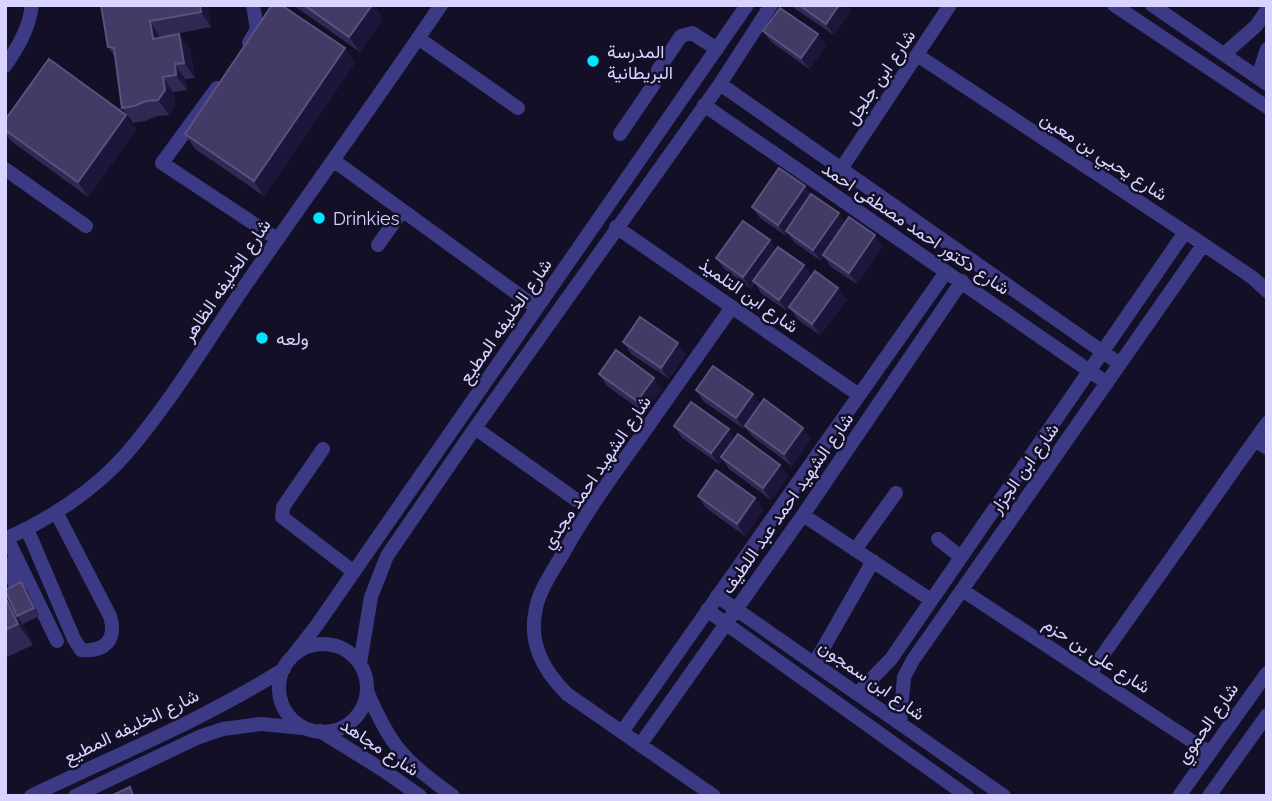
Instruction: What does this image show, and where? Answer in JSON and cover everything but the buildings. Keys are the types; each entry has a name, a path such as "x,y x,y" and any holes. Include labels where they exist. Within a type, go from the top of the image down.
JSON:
{"street":[{"path":"5,66 20,44 32,5"},
{"path":"239,58 257,29 253,5"},
{"name":"شارع الخليفه المطيع","path":"31,796 201,715 255,687 288,663 747,5"},
{"name":"شارع الخليفه المطيع","path":"360,663 371,597 387,556 720,84 771,5"},
{"name":"شارع ابن جلجل","path":"841,169 950,5"},
{"path":"1114,5 1267,107"},
{"path":"1152,5 1262,80 1267,48"},
{"name":"شارع الخليفه الظاهر","path":"6,539 56,512 97,482 126,455 178,387 219,321 418,38 436,7"},
{"path":"1224,54 1256,26 1267,10"},
{"path":"620,134 654,84 658,70 681,36 692,33 717,49"},
{"path":"418,38 518,108"},
{"name":"شارع يحيي بن معين","path":"917,55 1185,232 1267,291"},
{"path":"223,79 162,163 277,239"},
{"name":"شارع دكتور احمد مصطفى احمد","path":"720,84 1120,364"},
{"name":"شارع دكتور احمد مصطفى احمد","path":"704,105 1107,383"},
{"path":"333,160 537,308"},
{"path":"5,169 86,226"},
{"path":"378,245 402,211"},
{"name":"شارع ابن التلميذ","path":"617,227 859,395"},
{"name":"شارع ابن الجزار","path":"858,694 880,673 932,600 1185,232"},
{"name":"شارع ابن الجزار","path":"900,723 904,677 913,660 1203,245"},
{"name":"شارع الشهيد احمد عبد اللطيف","path":"622,732 947,272"},
{"name":"شارع الشهيد احمد عبد اللطيف","path":"640,745 803,515 962,281"},
{"name":"شارع الشهيد احمد مجدي","path":"713,796 561,688 542,663 535,648 536,607 589,509 732,307"},
{"path":"1090,673 1261,444 1267,423"},
{"path":"475,428 589,509"},
{"path":"323,449 283,507 282,517 354,572"},
{"path":"408,492 423,503"},
{"path":"855,550 897,493"},
{"path":"27,529 81,650 95,651 104,647 113,626 110,616 56,512"},
{"path":"803,515 932,600"},
{"path":"6,539 57,641"},
{"path":"938,539 961,557"},
{"path":"814,664 873,561"},
{"path":"5,563 19,592"},
{"name":"شارع على بن حزم","path":"962,590 1210,753"},
{"name":"شارع ابن سمجون","path":"717,596 1004,796"},
{"path":"707,610 967,796"},
{"path":"75,796 199,737 223,729 261,723 313,730 334,730 346,725 357,716 364,705 367,691 365,672 349,652 335,645 320,644 305,648 288,663 280,682 283,703 294,720 313,730"},
{"name":"شارع الحموي","path":"1179,796 1267,673"},
{"name":"شارع مجاهد","path":"367,691 381,723 399,752 414,767 453,796"},
{"path":"1209,796 1267,715"},
{"name":"شارع مجاهد","path":"313,730 383,770 420,796"}],"place":[{"name":"المدرسة البريطانية","path":"593,61"},
{"name":"Drinkies","path":"319,218"},
{"name":"ولعه","path":"262,338"}]}
